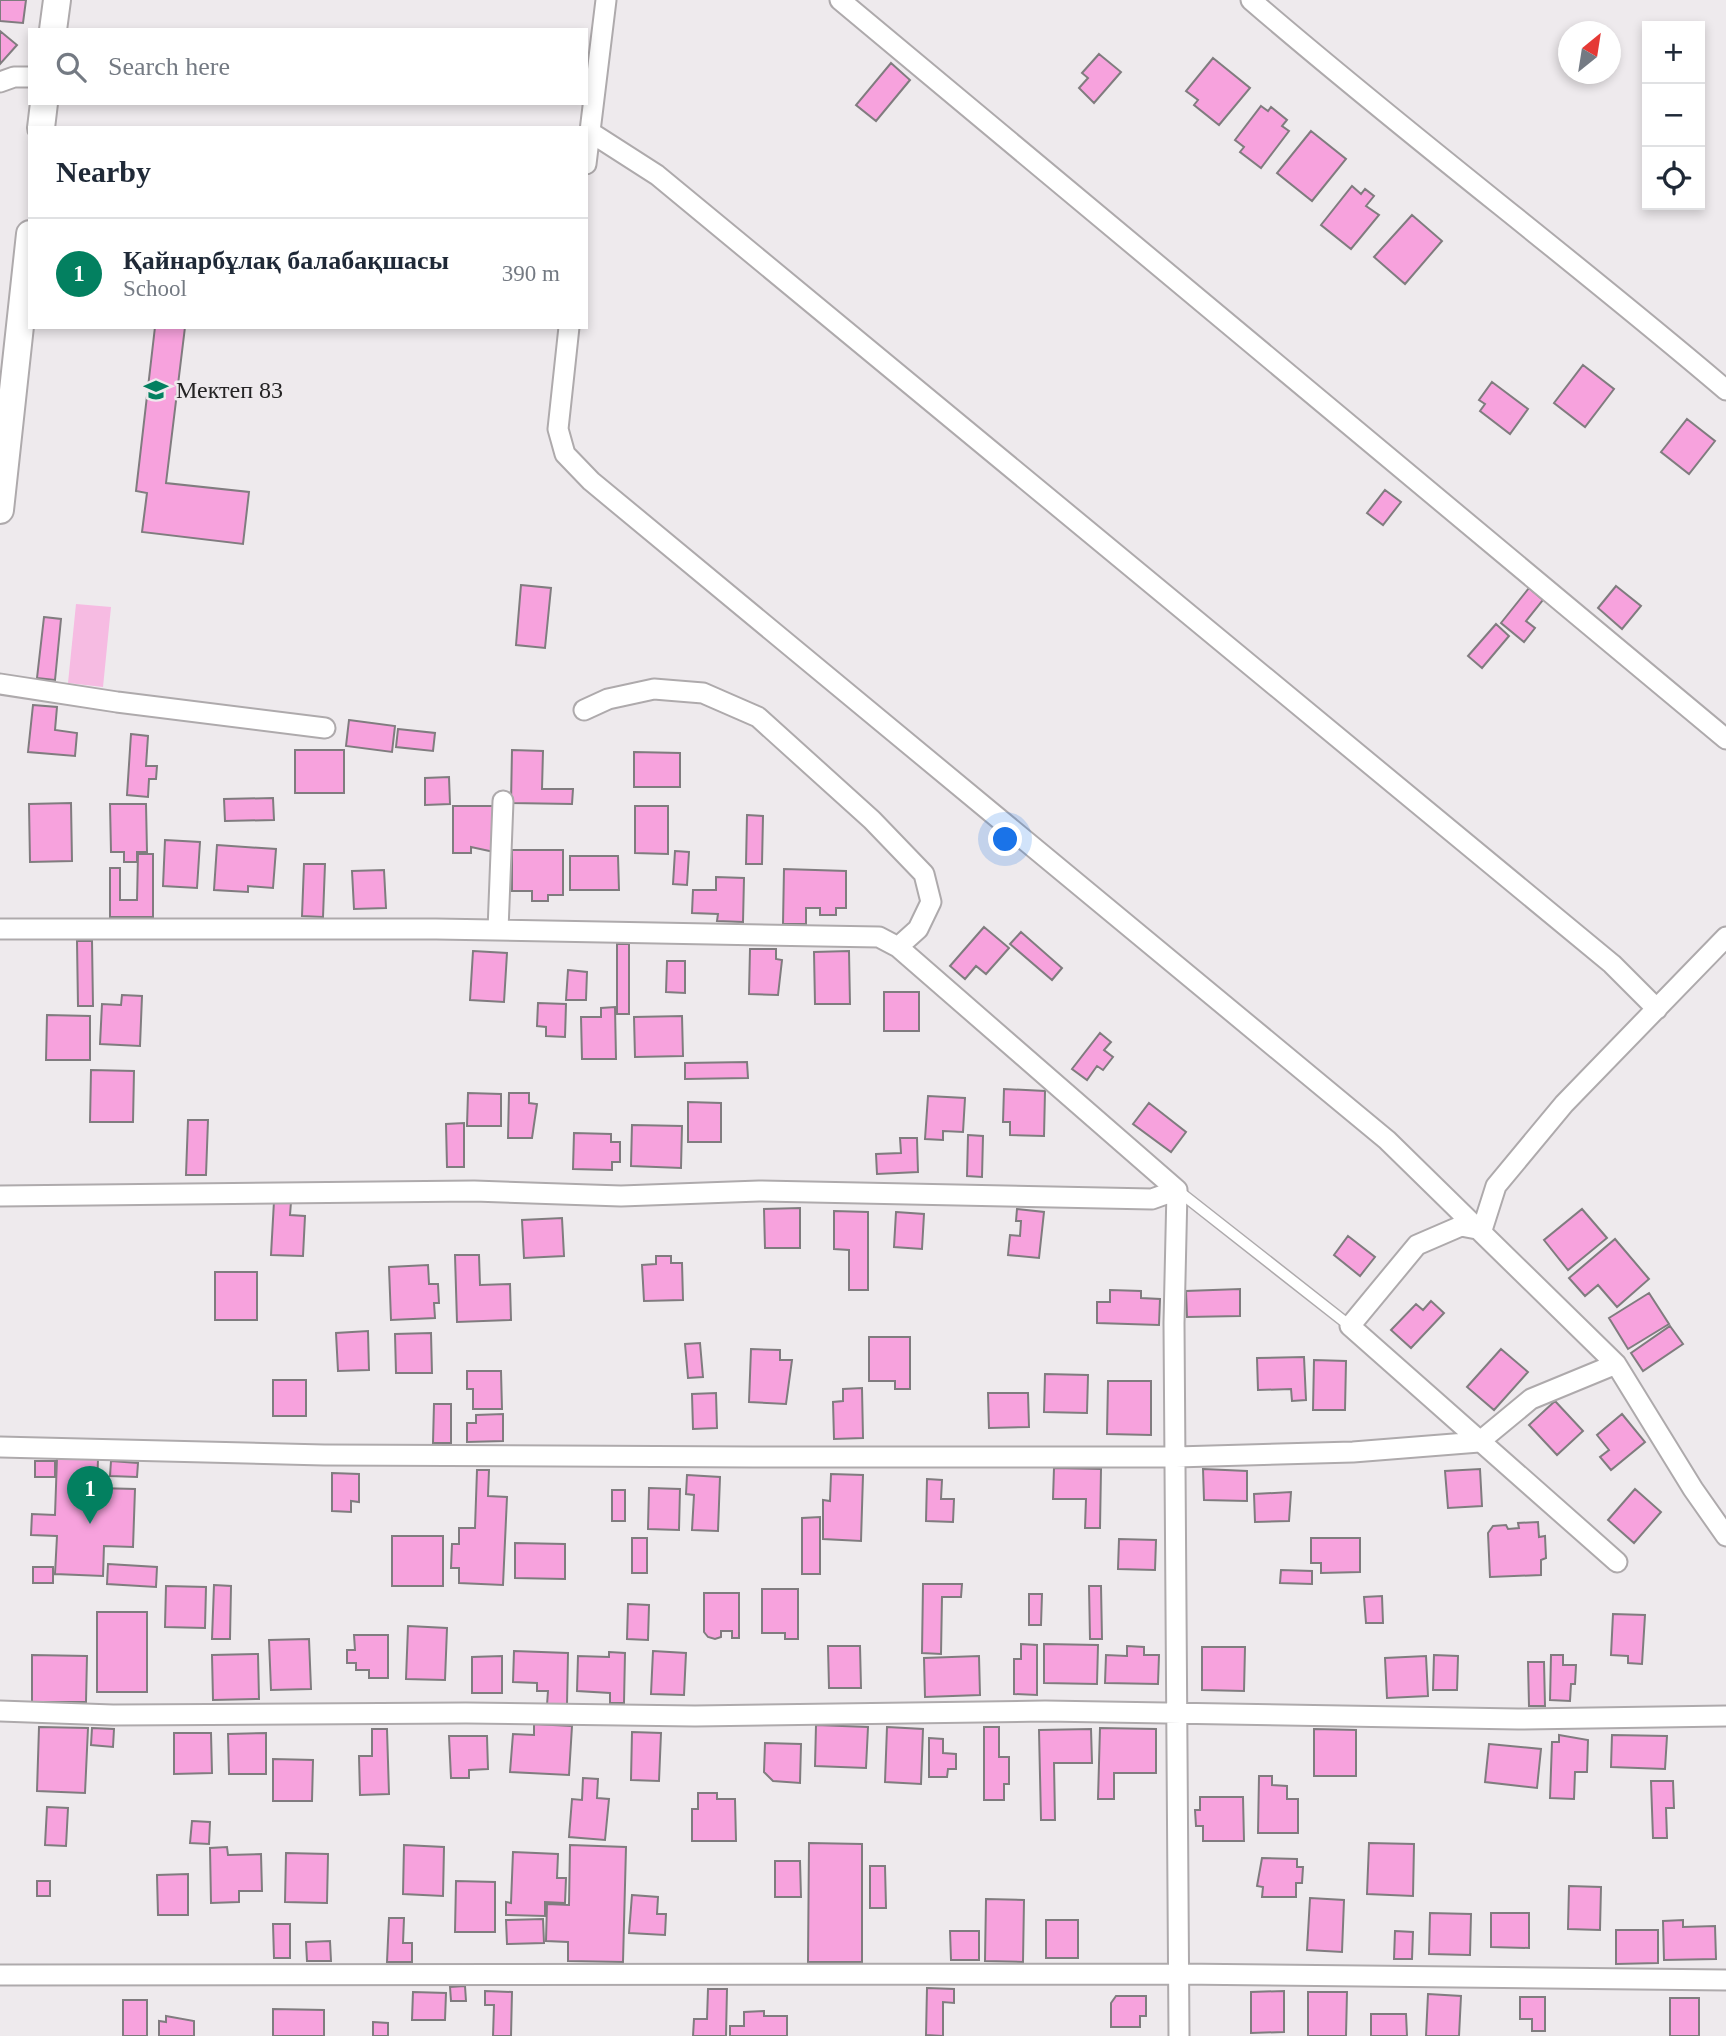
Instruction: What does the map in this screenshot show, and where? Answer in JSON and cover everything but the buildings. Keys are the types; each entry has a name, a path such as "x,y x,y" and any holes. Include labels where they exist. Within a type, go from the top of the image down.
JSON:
{"street":[{"path":"53,28 57,0"},
{"path":"588,148 606,0"},
{"path":"840,0 1726,739"},
{"path":"1251,0 1344,80 1602,285 1726,390"},
{"path":"0,82 13,77 28,77"},
{"path":"41,126 44,105"},
{"path":"590,132 657,175 1265,674 1612,964 1657,1009"},
{"path":"0,510 28,252"},
{"path":"569,329 558,429 565,454 591,481 1387,1140 1616,1364 1726,1536"},
{"path":"0,684 117,702 325,728"},
{"path":"584,710 608,699 654,689 703,693 758,717 872,820 924,874 930,902 918,929 898,947"},
{"path":"498,930 503,801"},
{"path":"0,929 498,930 879,937 898,947 1177,1190 1179,2036"},
{"path":"1482,1230 1496,1186 1564,1104 1726,937"},
{"path":"0,1196 460,1192 621,1196 759,1191 1152,1199 1177,1190"},
{"path":"1482,1230 1461,1226 1418,1245 1350,1326 1617,1562"},
{"path":"0,1447 324,1455 1176,1457 1353,1452 1479,1442 1531,1399 1616,1364"},
{"path":"0,1711 113,1715 466,1713 695,1716 1178,1712 1518,1719 1726,1716"},
{"path":"0,1975 1178,1974 1726,1980"}],"lane":[{"path":"1177,1190 1350,1326"}],"shaded area":[{"path":"76,604 111,607 103,687 68,683"}],"place":[{"name":"Мектеп 83","path":"156,390"},
{"name":"Қайнарбұлақ балабақшасы","path":"90,1524"}]}
